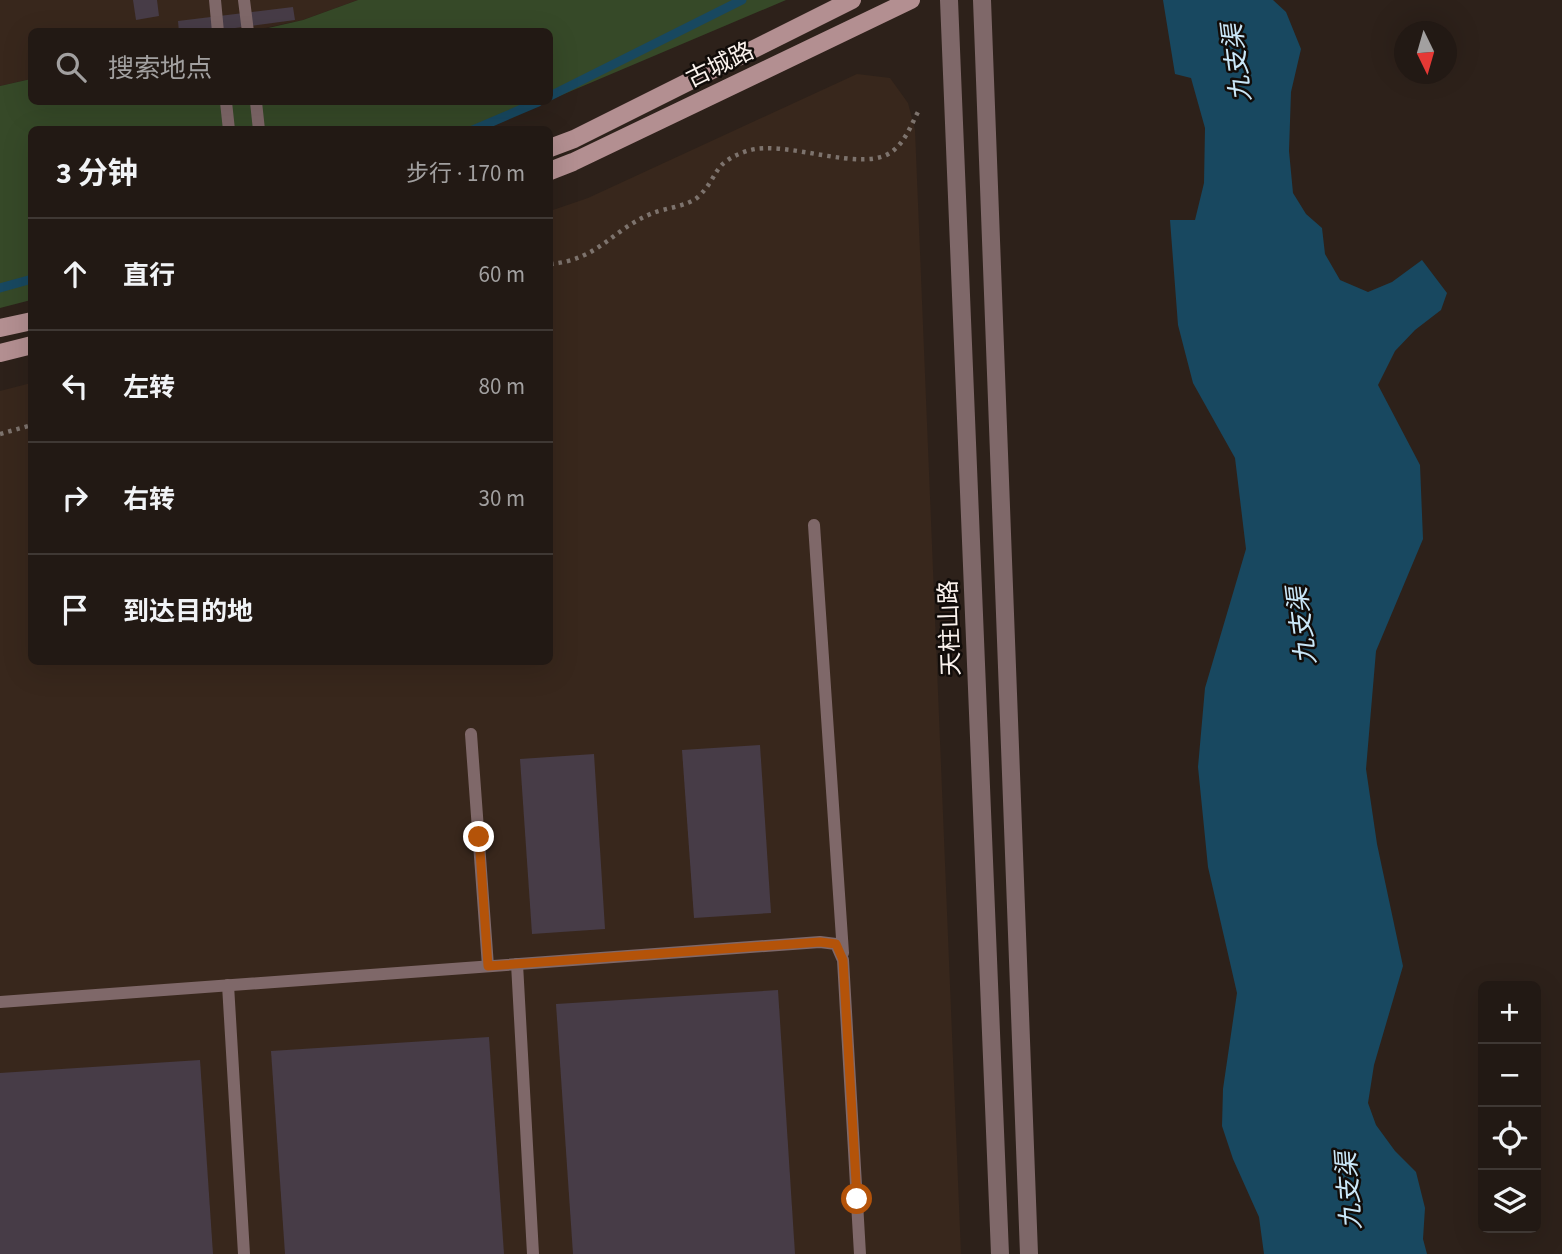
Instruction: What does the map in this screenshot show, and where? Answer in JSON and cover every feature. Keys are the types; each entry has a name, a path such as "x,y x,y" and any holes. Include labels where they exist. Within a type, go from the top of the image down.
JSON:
{"main road":[{"name":"古城路","path":"553,147 574,139 852,0"},
{"name":"古城路","path":"553,170 911,0"},
{"path":"0,328 28,322"},
{"path":"0,354 28,346"}],"street":[{"name":"天柱山路","path":"949,0 1000,1254"},
{"path":"982,0 1029,1254"}],"lane":[{"path":"215,0 218,28"},
{"path":"244,0 248,28"},
{"path":"226,105 229,126"},
{"path":"256,105 259,126"},
{"path":"814,525 860,1254"},
{"path":"471,734 488,966"},
{"path":"0,1002 820,942 836,944 843,960"},
{"path":"517,964 533,1254"},
{"path":"228,985 244,1254"}],"path":[{"path":"553,264 571,262 595,251 641,218 698,198 730,157 751,149 772,147 838,159 878,157 892,153 904,139 919,110"},
{"path":"0,434 28,426"}],"shaded area":[{"path":"0,0 358,0 303,20 265,28 28,28 28,80 0,86"},
{"path":"857,74 890,78 908,103 915,130 961,1254 0,1254 0,391 28,384 28,665 553,665 553,210 588,198"}],"green space":[{"path":"358,0 786,0 553,99 553,28 268,28 303,20"},
{"path":"28,80 28,105 540,105 488,126 28,126 28,301 0,308 0,86"}],"water":[{"name":"九支渠","path":"1163,0 1273,0 1286,12 1301,49 1291,92 1289,151 1293,193 1306,214 1322,228 1325,254 1340,280 1368,292 1392,282 1422,260 1447,293 1441,310 1415,330 1395,351 1378,385 1420,465 1423,539 1376,651 1366,769 1377,844 1403,966 1374,1065 1368,1103 1376,1125 1395,1151 1416,1172 1425,1208 1423,1239 1427,1254 1264,1254 1259,1217 1233,1159 1222,1126 1223,1089 1237,993 1208,867 1198,767 1205,688 1246,549 1235,458 1193,383 1178,325 1170,220 1195,220 1204,183 1205,128 1191,78 1175,74"}],"building":[{"path":"133,0 157,0 159,16 136,20"},
{"path":"293,7 295,20 235,28 179,28 178,21"},
{"path":"760,745 771,913 694,918 682,750"},
{"path":"594,754 605,929 532,934 520,759"},
{"path":"778,990 795,1254 573,1254 556,1004"},
{"path":"489,1037 504,1254 285,1254 271,1051"},
{"path":"200,1060 213,1254 0,1254 0,1073"}],"waterway":[{"path":"553,94 742,0"},
{"path":"482,126 531,105"},
{"path":"0,288 28,280"}],"route":[{"path":"479,837 488,966 820,942 836,944 843,960 857,1199"}]}
